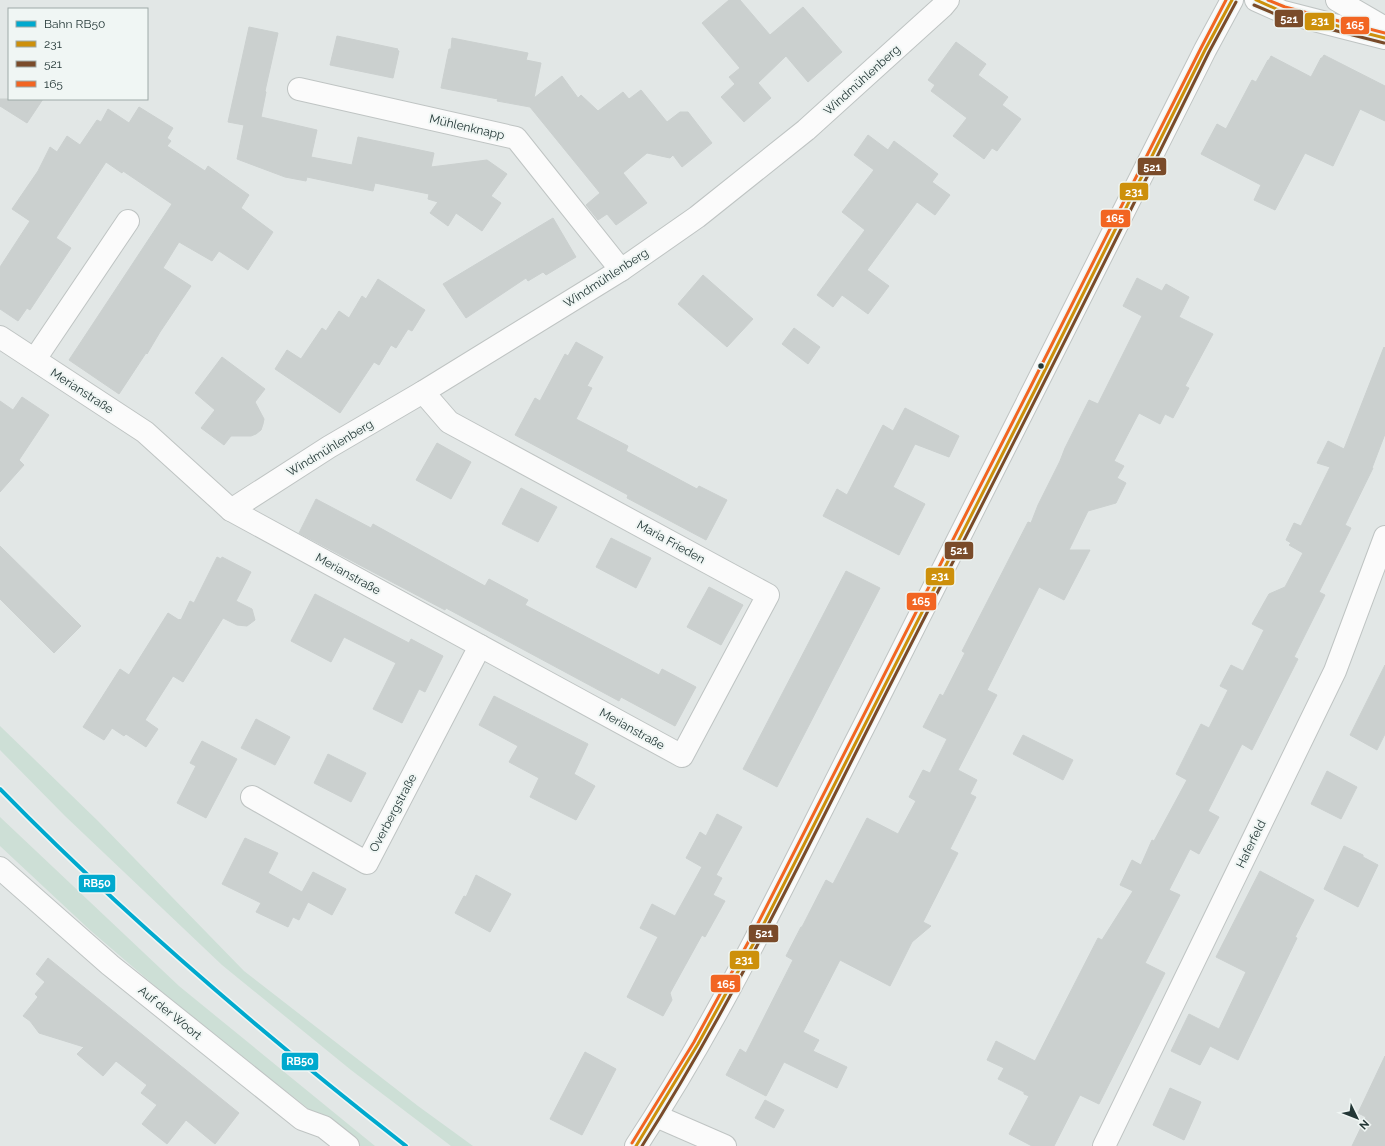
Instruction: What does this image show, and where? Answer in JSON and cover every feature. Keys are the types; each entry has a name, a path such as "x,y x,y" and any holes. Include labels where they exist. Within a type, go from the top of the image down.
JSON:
{"street":[{"name":"Windmühlenberg","path":"231,510 329,447 423,392 621,270 697,217 806,130 948,0"},
{"path":"636,1146 700,1044 760,931 1022,417 1205,50 1232,0"},
{"path":"1256,0 1283,12 1385,38"},
{"path":"1337,0 1385,28"},
{"name":"Mühlenknapp","path":"299,89 516,138 621,270"},
{"path":"35,359 128,221"},
{"name":"Merianstraße","path":"0,337 145,432 231,510 682,756"},
{"name":"Maria Frieden","path":"423,392 449,422 768,595 682,756"},
{"name":"Haferfeld","path":"1104,1146 1335,671 1385,537"},
{"name":"Overbergstraße","path":"252,798 367,863 480,646"},
{"name":"Auf der Woort","path":"0,868 110,964 302,1119 324,1127 348,1146"},
{"path":"656,1116 725,1146"}],"green space":[{"path":"0,726 98,821 244,971 418,1106 473,1146 451,1146 351,1070 222,965 65,816 0,750"},
{"path":"0,817 179,986 375,1146 355,1146 162,992 91,931 0,846"}],"building":[{"path":"729,0 740,0 770,35 803,7 842,52 808,82 786,56 758,83 771,98 744,122 721,97 735,84 729,77 740,68 702,23"},
{"path":"249,27 278,33 265,91 261,117 317,130 311,157 352,165 358,137 434,153 431,167 487,160 507,174 491,196 501,203 482,231 456,213 448,226 430,213 438,202 428,199 429,194 375,183 373,191 307,177 306,181 285,177 237,159 244,125 228,122"},
{"path":"337,36 398,49 397,50 399,51 393,78 330,65"},
{"path":"452,38 528,53 526,60 541,63 534,98 562,76 578,98 581,95 598,111 623,92 629,99 641,90 667,122 680,112 688,112 712,143 682,167 673,155 670,158 647,153 623,173 647,203 616,225 607,214 598,220 586,205 600,193 530,107 441,88 449,49 451,49"},
{"path":"956,42 986,64 978,75 1008,97 1002,105 1021,119 997,151 992,148 984,159 953,136 967,118 931,91 935,85 928,80"},
{"path":"1324,55 1385,86 1385,121 1360,109 1333,166 1305,153 1275,210 1254,200 1261,185 1201,154 1217,124 1226,129 1252,80 1256,82 1271,56 1311,77"},
{"path":"0,99 42,100 27,123 0,106"},
{"path":"139,107 173,128 167,138 171,141 167,146 205,171 208,166 249,195 241,208 273,232 248,270 219,251 212,261 179,242 163,268 191,286 119,394 69,360 172,204 123,171 122,173 106,162 56,238 71,248 30,310 27,308 18,321 0,309 0,267 30,221 12,209 38,171 50,147 57,152 67,136 80,145 97,120 101,122 108,109 129,123"},
{"path":"868,135 888,150 894,141 938,174 932,182 950,195 935,215 917,202 867,270 889,286 868,314 842,295 833,307 817,295 865,230 842,212 874,170 854,155"},
{"path":"553,218 576,257 546,275 543,272 528,281 526,278 466,318 443,284"},
{"path":"703,275 753,319 727,347 678,304"},
{"path":"1137,278 1162,291 1166,284 1189,297 1179,317 1213,334 1185,386 1189,388 1173,418 1165,414 1160,424 1139,413 1114,461 1124,466 1117,478 1126,483 1116,503 1088,511 1069,550 1090,550 1064,600 1039,587 987,690 997,695 958,770 977,780 970,794 976,797 950,849 958,853 923,922 931,926 912,942 890,986 840,960 803,1032 819,1040 813,1051 847,1067 837,1088 784,1062 766,1096 726,1075 740,1049 746,1053 793,960 786,956 826,880 833,884 867,818 898,834 916,801 909,797 923,770 930,773 947,739 923,727 940,694 943,696 965,653 962,651 1028,522 1031,523 1038,505 1089,400 1098,404 1142,316 1123,306"},
{"path":"378,279 425,310 412,331 408,329 396,348 391,345 379,365 374,362 340,413 275,369 287,350 301,359 322,328 326,331 339,311 349,318 362,296 366,299"},
{"path":"794,328 820,347 808,364 782,344"},
{"path":"576,342 603,357 587,386 592,388 576,419 628,446 626,451 697,489 699,486 727,500 706,540 627,498 628,495 515,435 535,398 540,401 565,354 568,356"},
{"path":"1384,347 1385,434 1373,468 1345,525 1351,528 1319,592 1325,595 1294,657 1298,659 1252,750 1242,744 1208,811 1219,817 1199,854 1190,849 1169,890 1180,895 1145,963 1165,973 1099,1104 1080,1095 1054,1146 1032,1146 1009,1134 1029,1096 998,1079 1004,1068 987,1060 996,1041 1035,1061 1098,938 1102,940 1133,891 1120,885 1132,860 1141,865 1152,840 1154,841 1187,780 1176,774 1201,724 1209,728 1228,690 1220,686 1231,665 1243,671 1264,630 1252,624 1269,594 1285,587 1303,553 1289,545 1291,543 1286,540 1294,523 1301,526 1330,467 1317,463 1328,441 1344,449"},
{"path":"222,357 265,389 255,402 264,419 261,430 251,436 231,436 224,445 201,428 215,410 195,393"},
{"path":"22,397 49,415 19,460 24,465 0,492 0,401 13,410"},
{"path":"905,408 959,436 949,457 915,444 893,487 925,504 899,555 823,516 837,489 847,495 883,425 893,431"},
{"path":"437,443 471,462 451,499 416,480"},
{"path":"521,488 557,507 538,542 502,524"},
{"path":"316,499 371,528 373,524 485,586 489,579 528,600 525,605 659,675 662,669 696,687 675,726 621,697 619,701 446,608 445,610 299,533"},
{"path":"611,538 651,558 636,588 596,567"},
{"path":"0,546 81,626 54,653 0,599"},
{"path":"217,557 221,559 222,557 251,572 236,601 252,609 255,620 247,626 237,625 223,618 183,682 173,676 145,720 158,729 146,747 126,734 124,736 112,728 104,740 83,727 120,669 129,675 168,613 181,620 190,601 194,603"},
{"path":"846,571 880,588 777,787 743,769"},
{"path":"709,587 743,605 721,645 687,627"},
{"path":"315,594 409,643 411,639 443,656 425,692 419,689 402,723 373,709 396,663 344,637 331,662 291,641"},
{"path":"1385,665 1385,734 1377,750 1350,735"},
{"path":"494,696 588,744 574,774 595,786 576,820 530,797 539,778 509,762 518,746 479,725"},
{"path":"256,719 290,737 275,765 241,748"},
{"path":"1023,735 1073,760 1063,780 1013,754"},
{"path":"202,741 237,759 206,818 177,803 196,766 190,763"},
{"path":"328,754 366,773 351,802 314,783"},
{"path":"1327,771 1357,787 1341,819 1311,804"},
{"path":"717,814 742,827 716,875 722,878 713,895 725,901 705,937 702,935 670,993 672,1000 663,1016 627,997 658,937 640,928 652,904 675,916 702,867 686,858 700,832 706,836"},
{"path":"245,838 278,853 268,873 302,892 313,872 346,889 332,915 308,902 299,920 293,917 288,927 256,912 261,903 222,884"},
{"path":"1344,846 1363,855 1363,857 1378,865 1358,907 1324,889"},
{"path":"1260,871 1314,900 1295,937 1297,938 1238,1060 1210,1046 1200,1065 1171,1051 1189,1014 1219,1029 1246,972 1216,957"},
{"path":"476,875 511,894 490,932 455,913 464,896 466,897"},
{"path":"48,958 239,1113 215,1144 186,1120 167,1144 142,1124 157,1105 141,1093 147,1085 116,1061 103,1076 77,1054 84,1047 39,1033 30,1021 23,1016 38,997 35,994 45,982 36,974"},
{"path":"585,1052 616,1069 582,1135 550,1119"},
{"path":"1385,1056 1385,1146 1352,1146 1366,1117 1358,1113"},
{"path":"1170,1088 1201,1102 1184,1140 1153,1125"},
{"path":"765,1100 784,1110 774,1128 755,1118"}],"rail line":[{"name":"RB50","path":"0,789 97,884 197,974 300,1062 406,1146"}],"transit line":[{"name":"165","path":"632,1143 694,1042 751,937 1226,0"},
{"name":"231","path":"636,1146 698,1044 756,939 1036,388 1205,50 1232,0"},
{"name":"231","path":"1256,0 1283,12 1385,38"},
{"name":"165","path":"1268,0 1285,7 1385,33"},
{"name":"521","path":"642,1146 707,1037 768,926 1047,376 1209,52 1236,2"},
{"name":"521","path":"1254,5 1282,17 1384,43"}]}
